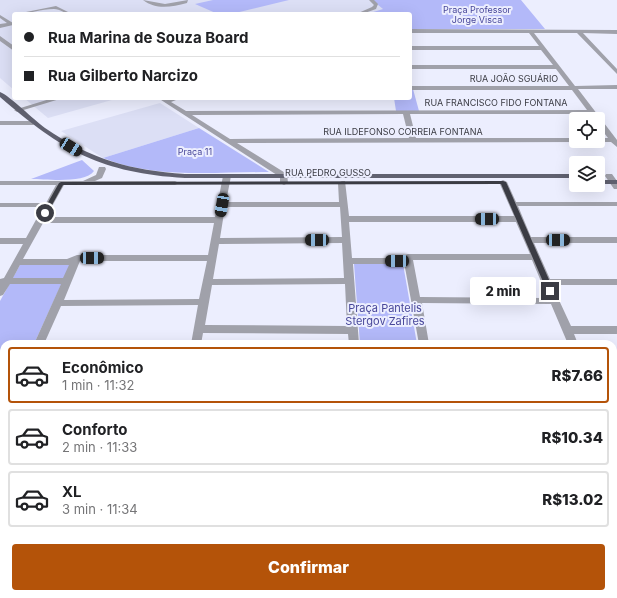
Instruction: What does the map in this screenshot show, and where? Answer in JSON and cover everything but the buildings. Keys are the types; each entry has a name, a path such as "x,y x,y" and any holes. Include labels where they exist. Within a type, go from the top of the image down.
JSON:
{"main road":[{"name":"RUA PEDRO GUSSO","path":"0,94 33,123 87,156 120,168 146,174 227,180"},
{"name":"RUA PEDRO GUSSO","path":"87,156 93,163 102,169 118,174 175,183 227,180 569,176"},
{"path":"605,178 615,181"},
{"name":"RUA PEDRO GUSSO","path":"284,179 342,183 569,182"},
{"path":"605,182 615,181"}],"street":[{"path":"145,0 157,6 162,6 185,2 186,0"},
{"path":"363,12 374,8 376,5 371,0"},
{"path":"29,12 56,7 66,12"},
{"path":"1,17 8,16"},
{"path":"0,26 11,24 1,17"},
{"path":"412,31 617,32"},
{"path":"530,31 592,112"},
{"path":"579,32 617,72"},
{"path":"0,38 12,47"},
{"path":"412,48 543,48"},
{"path":"412,67 557,66"},
{"name":"RUA JOÃO SGUÁRIO","path":"412,88 574,88 617,86"},
{"path":"17,110 53,100"},
{"path":"164,100 229,141 284,179"},
{"name":"RUA FRANCISCO FIDO FONTANA","path":"185,113 569,112"},
{"path":"406,113 413,141"},
{"path":"0,123 33,123"},
{"path":"605,128 615,142"},
{"name":"RUA ILDEFONSO CORREIA FONTANA","path":"229,141 569,140"},
{"path":"605,141 615,142"},
{"path":"77,183 98,176 102,169"},
{"path":"197,340 227,180"},
{"path":"503,182 571,340"},
{"path":"0,183 175,183"},
{"path":"0,293 3,281 18,262 61,183"},
{"path":"342,183 354,340"},
{"path":"222,205 344,204"},
{"path":"512,204 617,204"},
{"path":"0,205 49,205"},
{"path":"345,219 519,219"},
{"path":"41,220 219,220"},
{"path":"216,240 346,240"},
{"path":"528,240 617,240"},
{"path":"0,241 29,241"},
{"path":"348,261 397,261 408,257 535,257"},
{"path":"408,257 423,340"},
{"path":"18,262 69,262 77,258 212,258"},
{"path":"41,340 77,258"},
{"path":"3,281 67,281"},
{"path":"208,282 349,281"},
{"path":"546,282 617,282"},
{"path":"416,300 554,301"},
{"path":"58,302 204,302"},
{"path":"199,329 353,330"},
{"path":"567,330 617,330"}],"shaded area":[{"path":"0,0 465,0 412,13 412,12 12,12 12,88 0,78"},
{"path":"26,100 112,100 48,118"},
{"path":"160,103 199,128 103,158 61,131"}],"green space":[{"path":"213,0 289,0 239,12 213,12 195,4"},
{"name":"Praça Professor Jorge Visca","path":"372,0 521,0 545,29 412,29 412,12 373,12 383,9"},
{"path":"413,89 419,111 396,111 394,100 412,100"},
{"name":"Praça 11","path":"199,128 269,172 164,172 123,165 103,158"},
{"path":"82,160 94,171 82,178 65,180 31,179"},
{"name":"Praça Pantelis Stergov Zafires","path":"354,264 403,264 416,340 360,340"},
{"path":"20,265 70,265 36,340 0,340 0,301"}],"route":[{"path":"45,213 61,183 503,182 550,291"}]}
